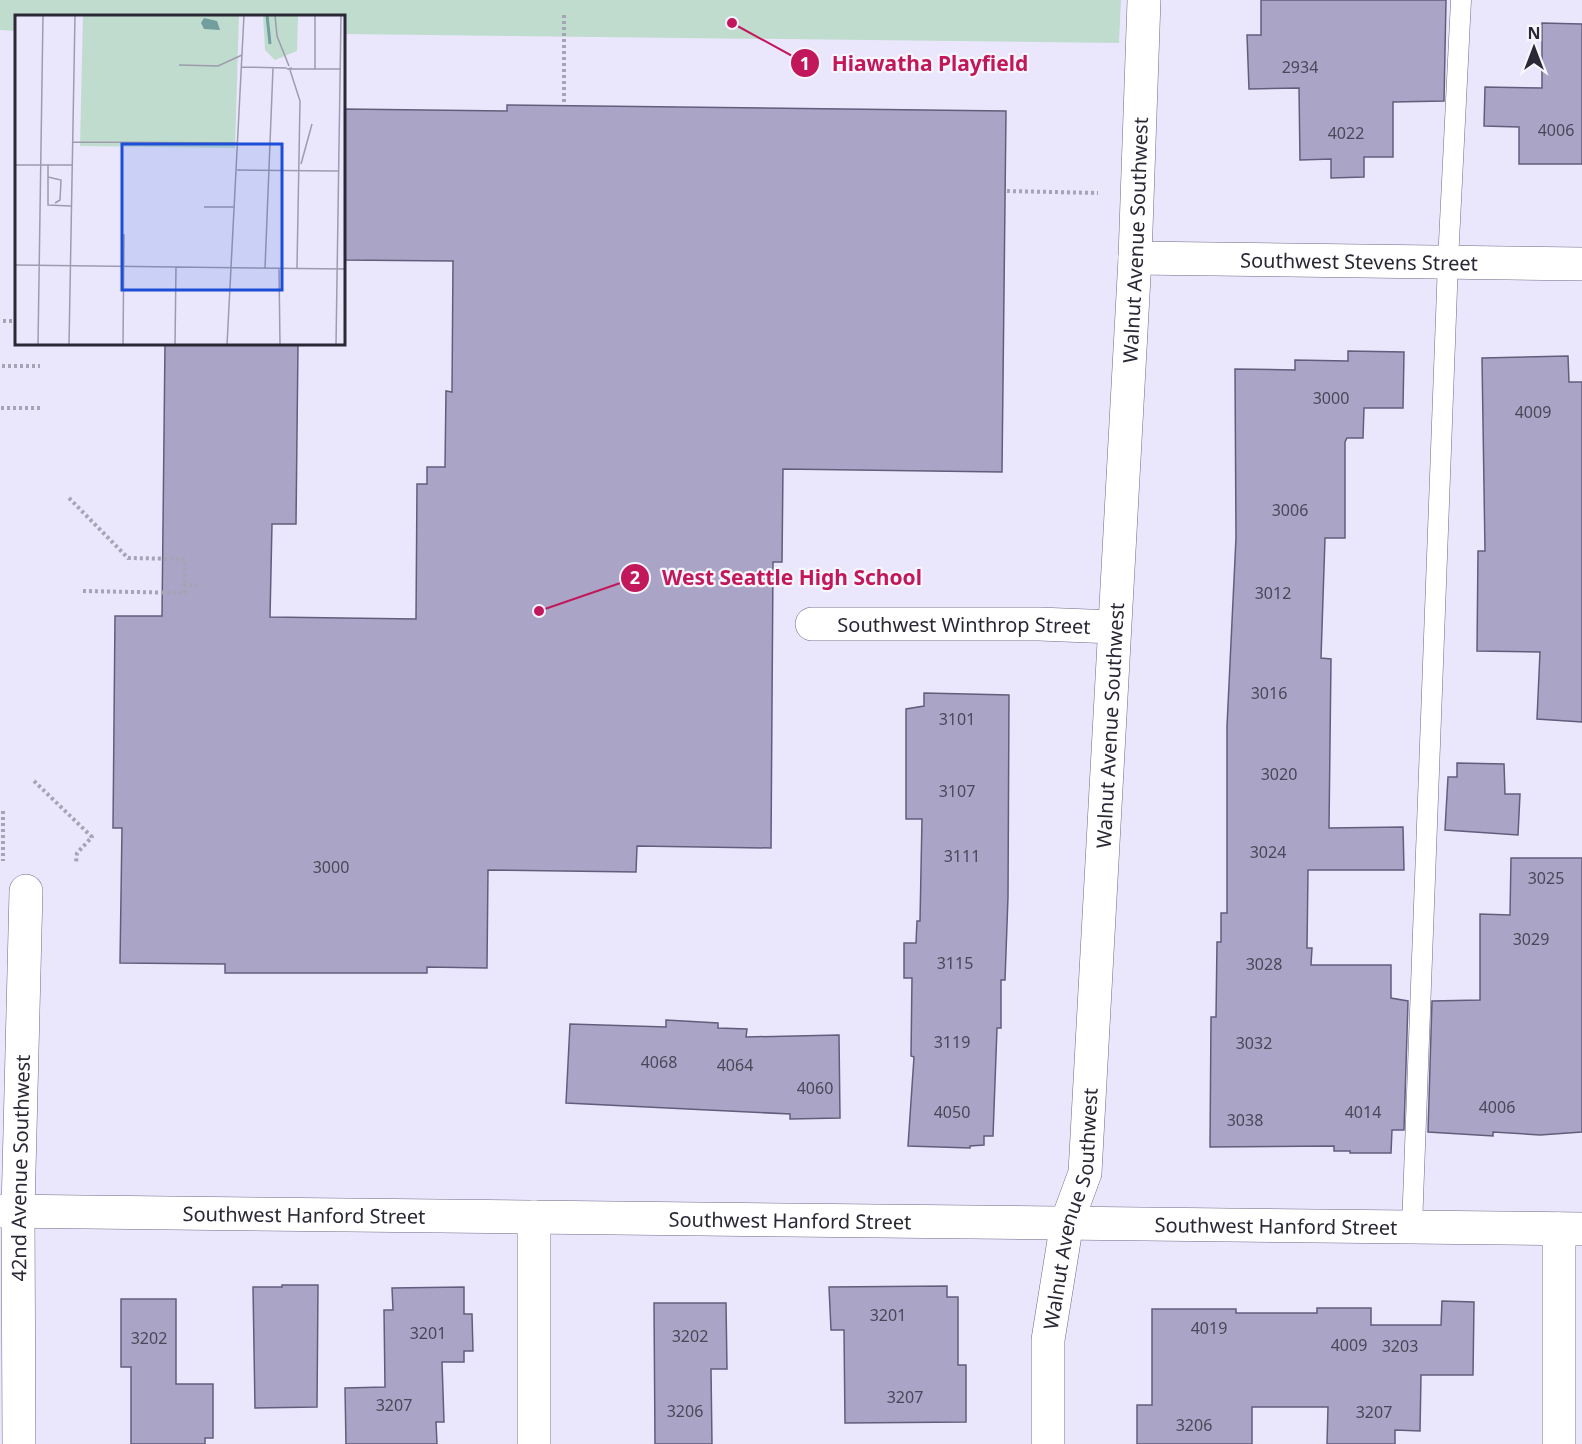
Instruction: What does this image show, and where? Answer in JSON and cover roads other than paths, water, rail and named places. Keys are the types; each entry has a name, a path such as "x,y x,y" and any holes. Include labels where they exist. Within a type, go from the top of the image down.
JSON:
{"street":[{"name":"Walnut Avenue Southwest","path":"1048,1444 1048,1340 1067,1222 1085,1173 1135,258 1144,0"},
{"name":"Southwest Stevens Street","path":"1135,258 1582,264"},
{"name":"Southwest Winthrop Street","path":"812,624 1039,624 1114,627"},
{"name":"42nd Avenue Southwest","path":"19,1444 9,1211 26,891"},
{"name":"Southwest Hanford Street","path":"9,1211 1570,1229"},
{"path":"534,1217 534,1444"},
{"path":"1559,1444 1570,1229"}],"lane":[{"path":"1412,1227 1448,262 1461,0"}],"place":[{"name":"Hiawatha Playfield","path":"732,23"},
{"name":"West Seattle High School","path":"539,611"}]}
